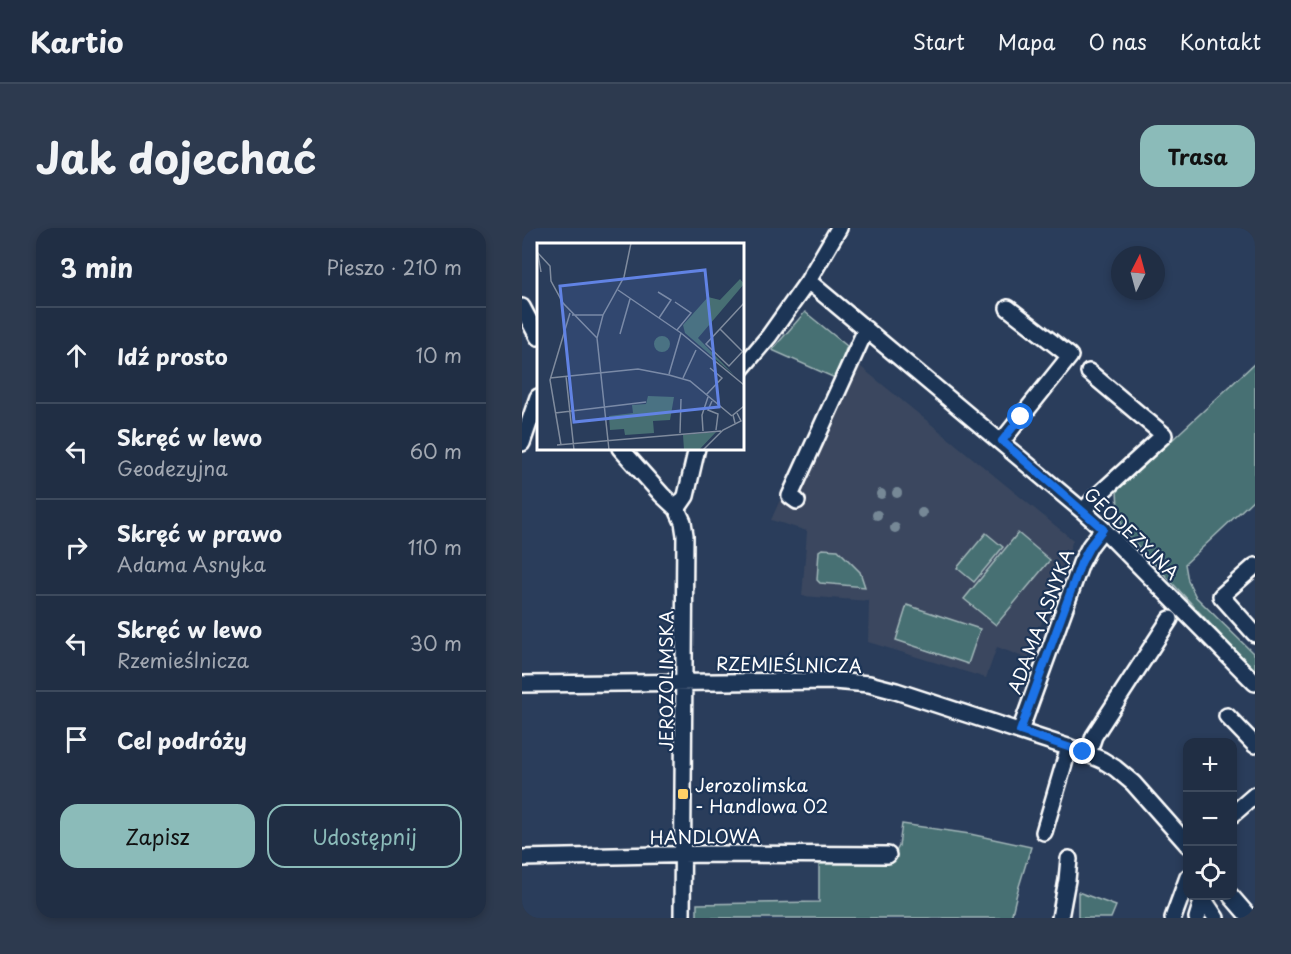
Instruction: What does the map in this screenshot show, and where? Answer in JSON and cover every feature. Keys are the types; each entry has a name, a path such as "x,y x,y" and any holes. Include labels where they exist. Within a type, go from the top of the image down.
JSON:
{"street":[{"path":"744,366 769,336 808,281 838,228"},
{"name":"GEODEZYJNA","path":"808,281 1083,511 1255,683"},
{"path":"522,307 537,335"},
{"path":"1002,441 1070,356 1008,308"},
{"path":"797,501 790,496 866,329"},
{"path":"1083,511 1164,435 1089,372"},
{"path":"522,443 537,401"},
{"path":"622,450 677,509 686,496 697,450"},
{"name":"JEROZOLIMSKA","path":"677,509 683,522 685,535 682,918"},
{"name":"ADAMA ASNYKA","path":"1020,731 1081,563 1103,529"},
{"path":"1255,566 1221,596 1255,634"},
{"path":"1088,754 1094,736 1170,619"},
{"name":"RZEMIEŚLNICZA","path":"522,684 833,681 869,684 1088,754 1115,768 1133,783 1183,839"},
{"path":"1227,716 1255,745"},
{"path":"1044,832 1069,747"},
{"path":"1237,811 1255,795"},
{"name":"HANDLOWA","path":"522,858 706,854 888,855"},
{"path":"1060,918 1069,859"},
{"path":"1173,918 1183,891"},
{"path":"1234,900 1250,918"},
{"path":"1202,909 1216,918"}],"shaded area":[{"path":"845,354 1073,540 1028,659 997,647 986,678 868,642 869,601 802,596 807,531 771,520"}],"green space":[{"path":"805,312 847,346 835,378 772,350"},
{"path":"1255,363 1255,498 1185,564 1188,581 1196,597 1255,655 1255,672 1123,530 1117,491"},
{"path":"986,533 1003,547 974,582 957,568"},
{"path":"1018,533 1050,560 996,625 964,599"},
{"path":"822,549 838,550 860,572 865,587 820,583 817,580 819,551"},
{"path":"907,605 980,629 968,664 896,640"},
{"path":"902,824 970,834 1031,847 1011,918 697,918 697,904 819,902 819,861 890,862 899,846"},
{"path":"1078,892 1116,906 1111,918 1078,918"}],"place":[{"name":"Jerozolimska - Handlowa 02","path":"683,794"}],"route":[{"path":"1021,417 1002,441 1103,529 1084,554 1020,731 1083,752"}]}
